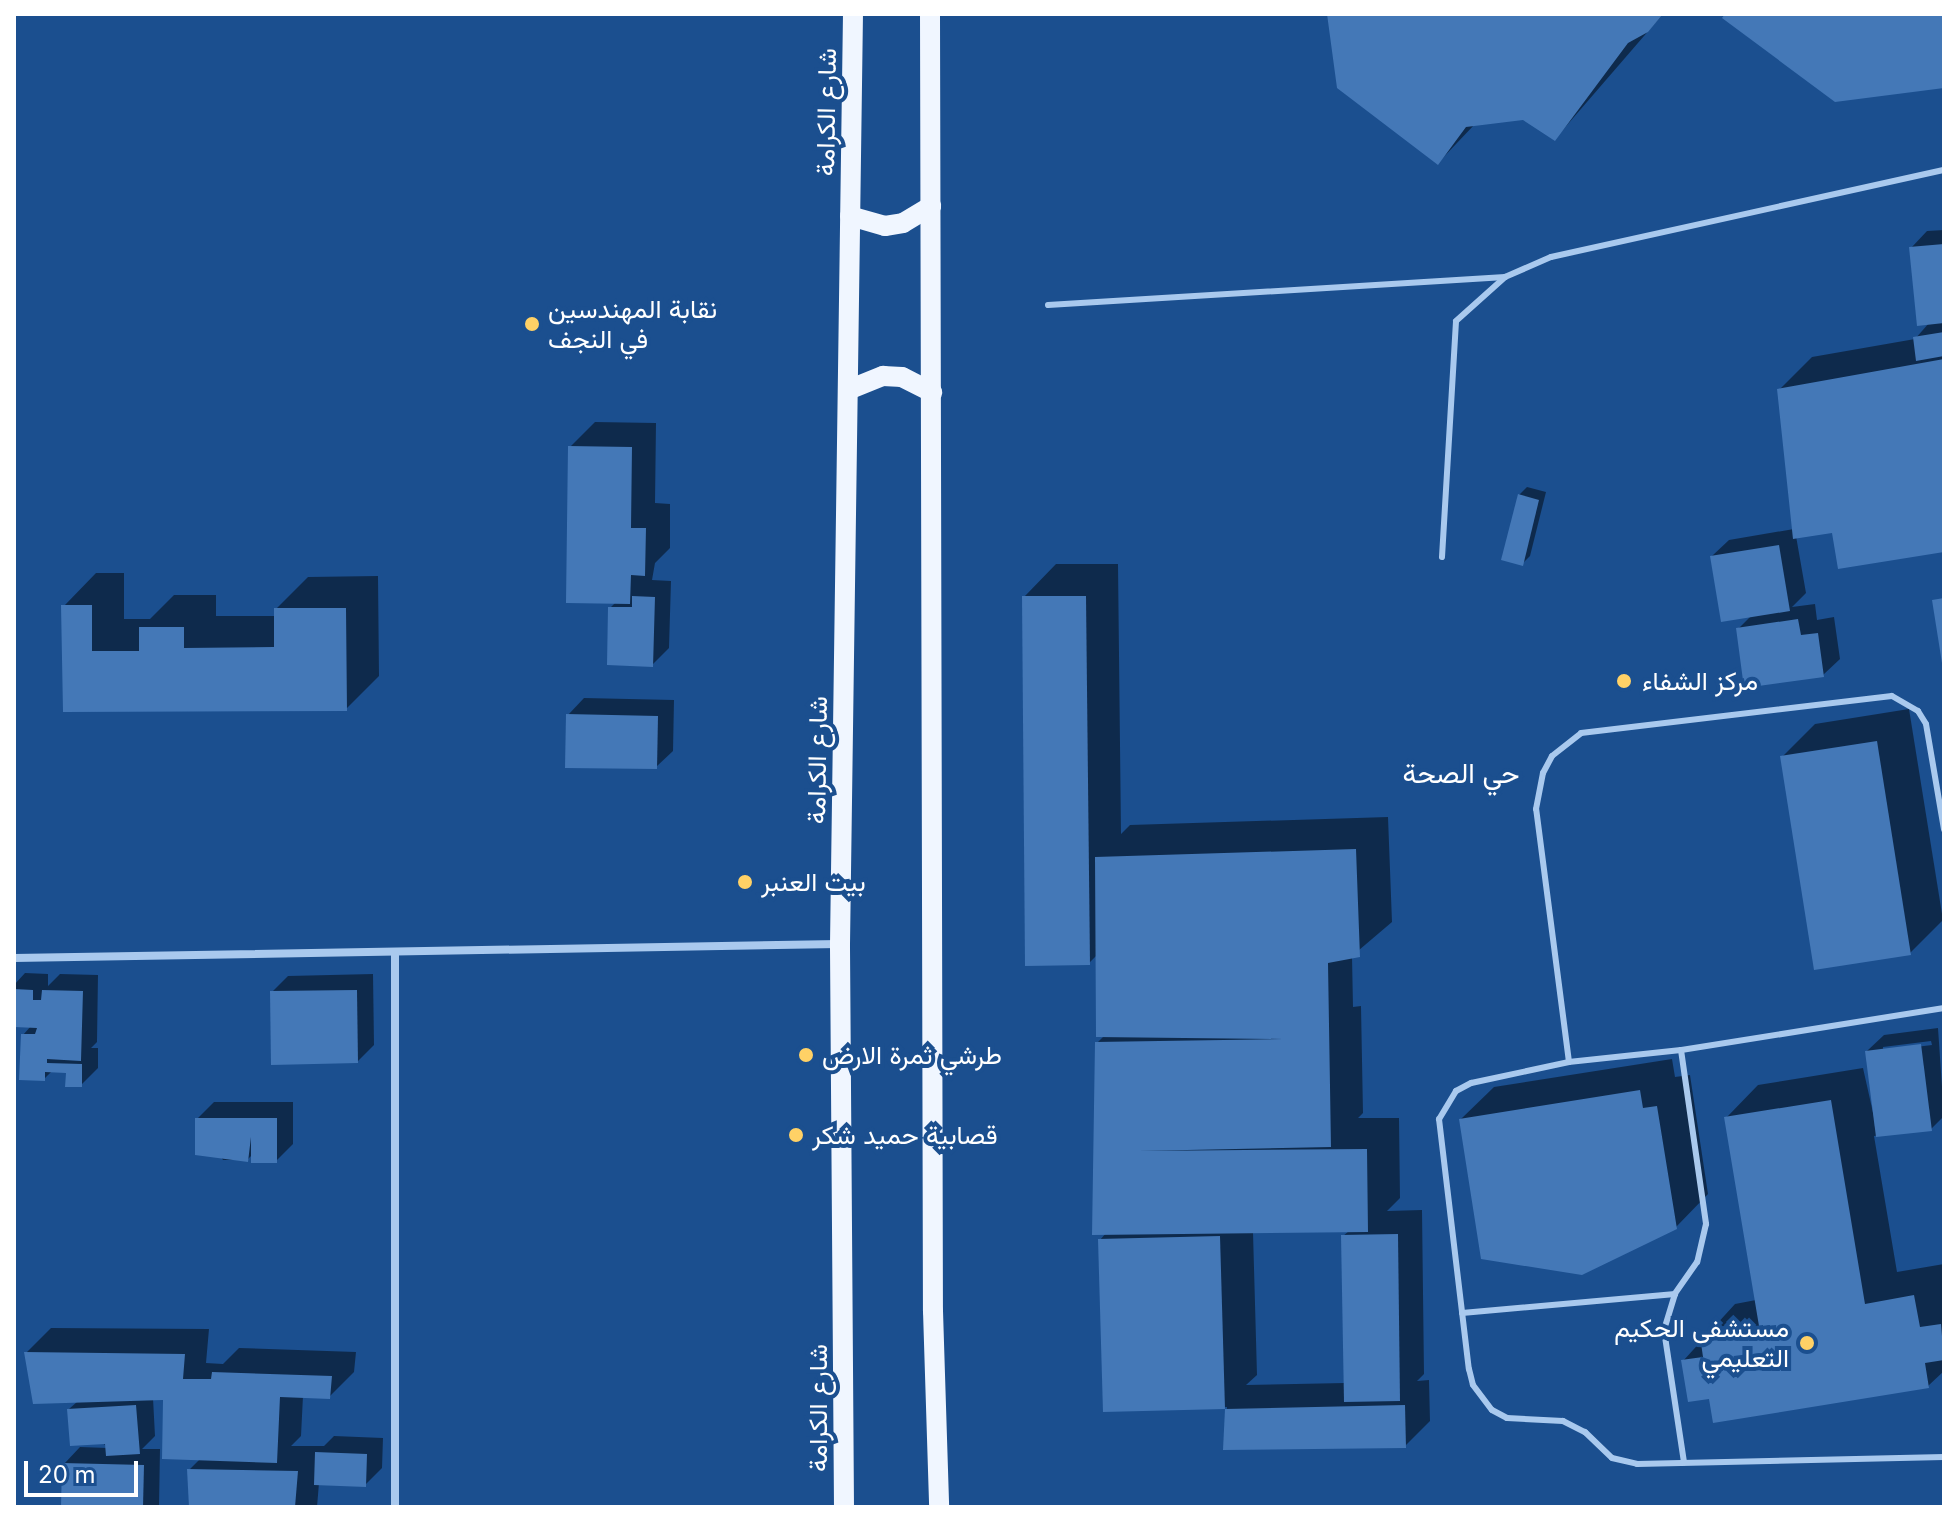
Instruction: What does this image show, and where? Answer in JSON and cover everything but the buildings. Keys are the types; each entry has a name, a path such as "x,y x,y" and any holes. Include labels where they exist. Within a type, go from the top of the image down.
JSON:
{"main road":[{"name":"شارع الكرامة","path":"844,1507 840,944 853,14"},
{"path":"930,14 933,1298 939,1507"},
{"path":"850,216 885,226 912,219 931,206"},
{"path":"848,390 883,376 902,377 932,392"}],"street":[{"path":"14,958 840,944"},
{"path":"395,952 395,1507"}],"lane":[{"path":"1442,557 1456,321 1505,277 1551,257 1944,170"},
{"path":"1048,305 1505,277"},
{"path":"1569,1062 1536,809 1537,790 1552,756 1581,733 1892,696 1918,711 1926,724 1944,829"},
{"path":"1944,1008 1681,1050 1569,1062 1471,1083 1445,1103 1439,1136 1473,1385 1492,1410 1507,1418 1563,1421 1624,1462 1944,1457"},
{"path":"1681,1050 1706,1224 1697,1262 1675,1294 1664,1330 1684,1463"},
{"path":"1462,1313 1675,1294"}],"place":[{"name":"نقابة المهندسين في النجف","path":"532,324"},
{"name":"مركز الشفاء","path":"1624,681"},
{"name":"بيت العنبر","path":"745,882"},
{"name":"طرشي ثمرة الارض","path":"806,1055"},
{"name":"قصابية حميد شكر","path":"796,1135"},
{"name":"مستشفى الحكيم التعليمي","path":"1807,1343"}],"district":[{"name":"حي الصحة","path":"1461,773"}]}
